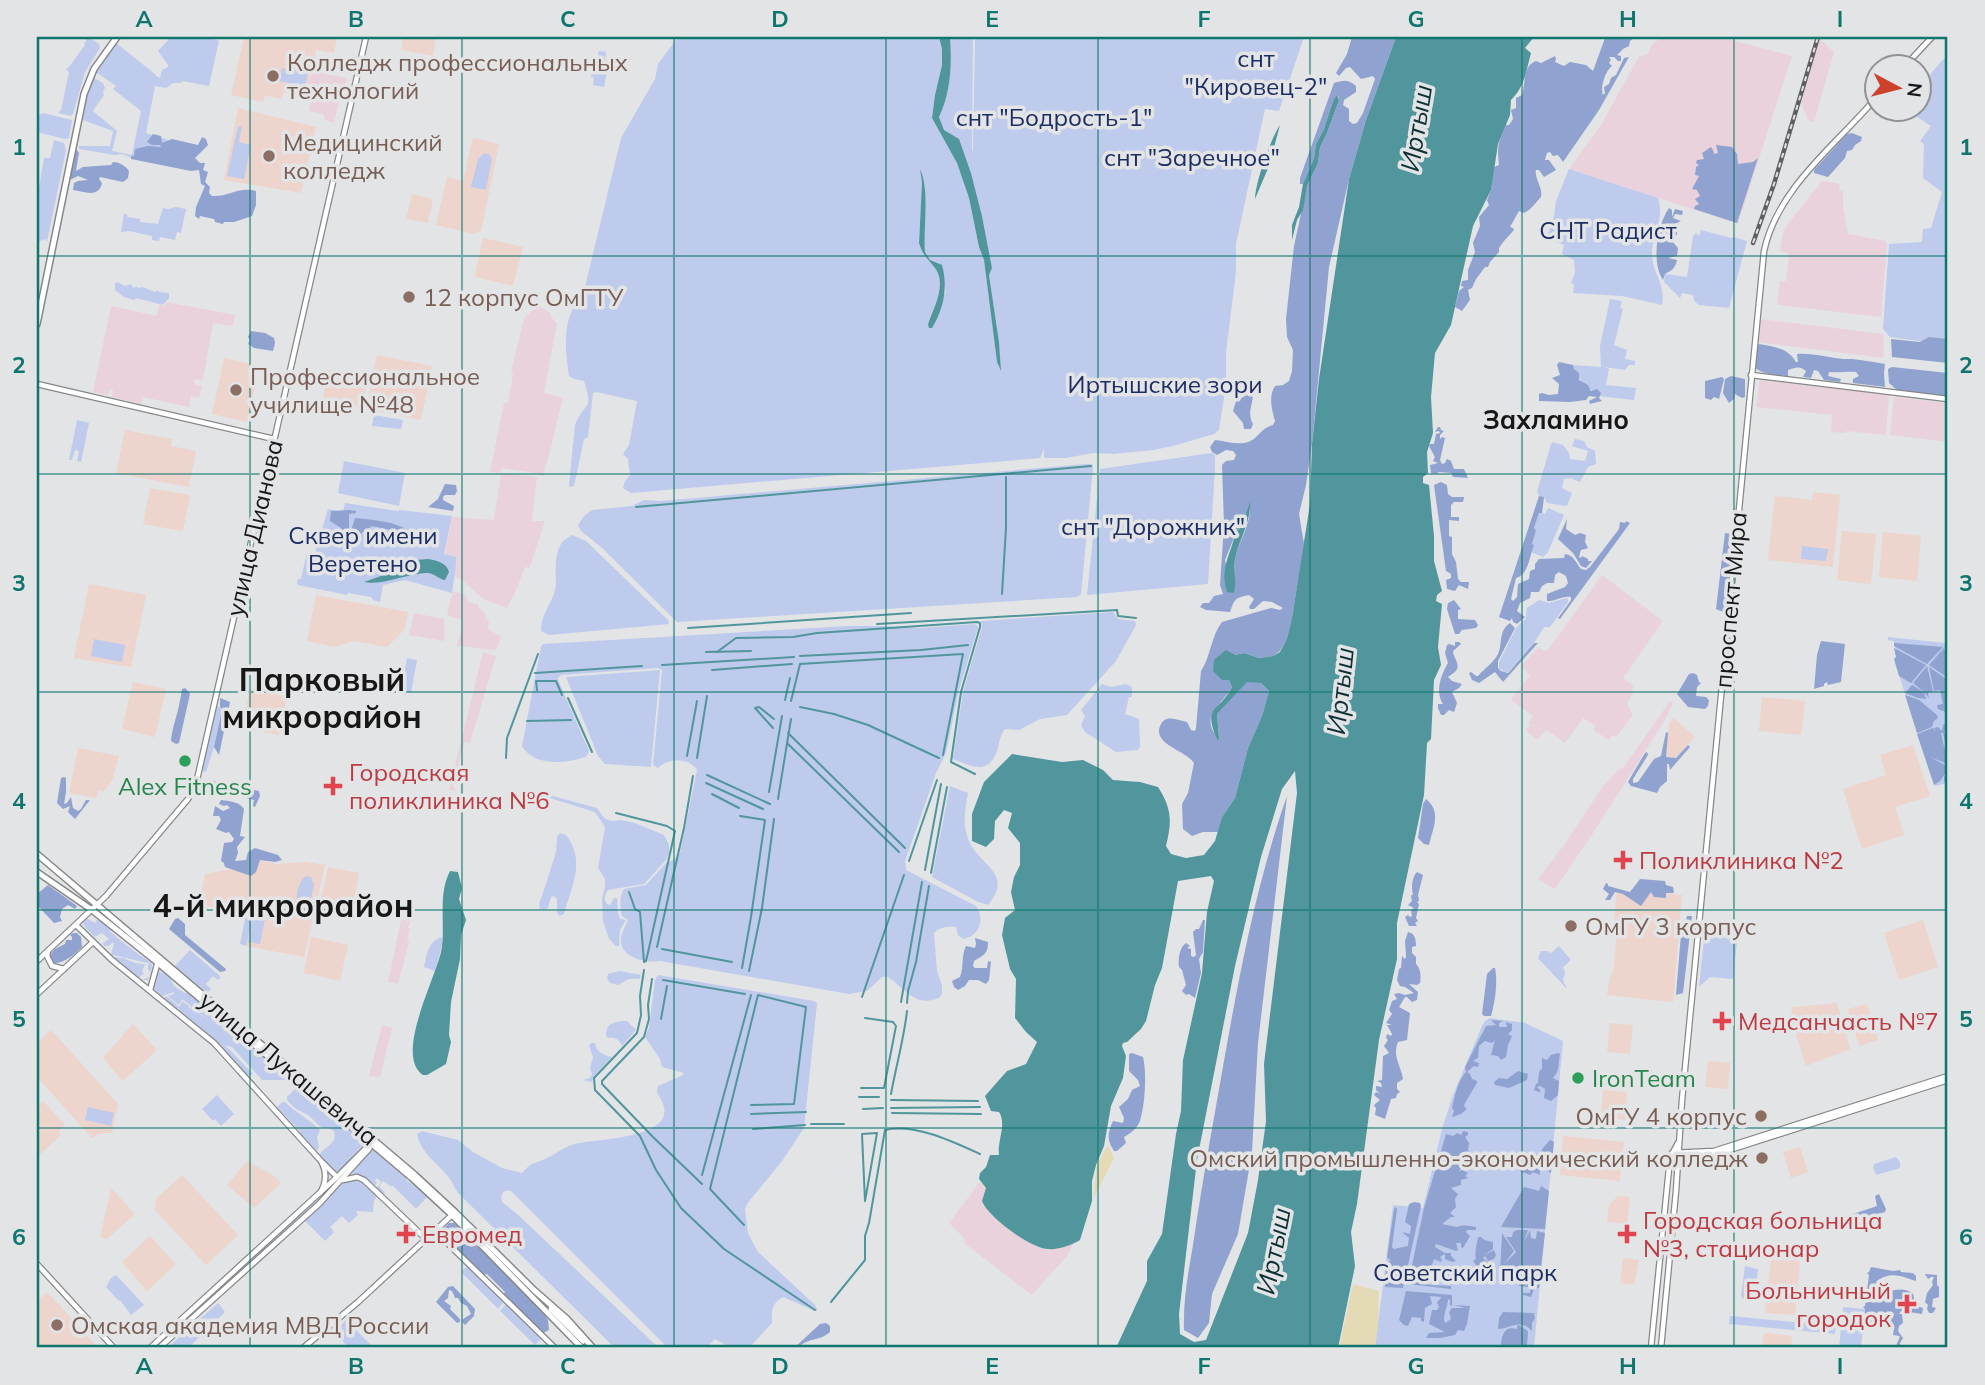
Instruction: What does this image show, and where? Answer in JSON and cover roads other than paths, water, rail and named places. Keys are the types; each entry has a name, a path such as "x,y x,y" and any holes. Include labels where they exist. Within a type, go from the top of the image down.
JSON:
{"main road":[{"path":"37,309 82,93 91,68 115,37"},
{"path":"37,324 84,94 94,69 115,37"},
{"name":"улица Дианова","path":"37,961 94,908 195,788 366,37"},
{"path":"1918,52 1932,37"},
{"name":"проспект Мира","path":"1651,1348 1668,1175 1670,1160 1678,1142 1762,266 1770,228 1780,207 1792,190 1862,114"},
{"path":"1751,375 1948,399"},
{"path":"38,386 274,439"},
{"name":"улица Лукашевича","path":"37,853 94,908 454,1214 533,1293 559,1327 588,1348"},
{"name":"улица Лукашевича","path":"37,872 94,908"},
{"path":"54,884 53,876 60,875"},
{"path":"60,888 74,887"},
{"path":"76,925 214,1043 339,1179"},
{"path":"37,994 93,942"},
{"path":"48,950 47,956 52,966 65,969"},
{"path":"150,990 159,961"},
{"path":"1675,1152 1714,1151 1948,1078"},
{"path":"1670,1160 1672,1166 1677,1167 1948,1078"},
{"path":"320,1192 348,1172 372,1143"},
{"path":"159,1348 319,1204 372,1143"},
{"name":"проспект Мира","path":"1661,1348 1677,1176 1675,1152"},
{"path":"150,1348 320,1192 324,1187 326,1173 321,1161"},
{"path":"1668,1175 1673,1170 1677,1176"},
{"name":"улица Лукашевича","path":"348,1172 372,1186 426,1239"},
{"path":"339,1179 353,1177"},
{"path":"314,1198 319,1200 319,1204"},
{"path":"303,1348 454,1214"},
{"path":"435,1231 555,1348"},
{"path":"37,1264 114,1348"},
{"path":"230,1275 230,1279 235,1281"},
{"path":"1657,1289 1666,1291"},
{"name":"улица Лукашевича","path":"533,1293 567,1319 588,1348"},
{"path":"203,1299 208,1305"},
{"path":"1653,1333 1662,1334"}],"water":[{"path":"939,37 950,37 951,57 948,88 939,117 944,130 959,139 982,216 992,268 989,275 1001,371 997,362 984,260 969,198 957,163 932,118 942,65"},
{"name":"Иртыш","path":"1396,37 1534,37 1525,48 1531,53 1526,72 1522,84 1511,100 1510,115 1498,144 1491,190 1473,226 1451,325 1435,353 1431,397 1433,433 1427,452 1428,473 1423,477 1423,483 1429,485 1434,561 1442,591 1437,595 1436,601 1442,604 1438,647 1441,665 1434,680 1431,739 1427,743 1424,795 1397,923 1397,959 1379,1040 1351,1232 1355,1266 1338,1348 1116,1348 1147,1281 1147,1261 1162,1234 1181,1111 1183,1060 1202,973 1207,912 1214,881 1211,876 1178,881 1162,968 1146,1021 1122,1046 1126,1056 1123,1078 1111,1106 1104,1146 1092,1181 1092,1201 1080,1240 1060,1248 1040,1248 1001,1223 982,1201 986,1188 979,1179 980,1173 986,1167 990,1155 999,1155 1002,1127 999,1112 991,1111 985,1096 1007,1071 1026,1064 1037,1042 1015,1018 1016,979 1010,969 1002,935 1005,918 1015,910 1011,892 1020,865 1020,843 1008,828 1012,813 1004,810 995,821 994,839 986,847 972,841 972,814 984,782 1012,754 1062,762 1083,760 1103,770 1113,780 1140,782 1158,787 1168,809 1170,822 1166,846 1171,854 1186,858 1204,855 1215,841 1222,817 1235,798 1248,748 1269,691 1261,683 1247,682 1217,714 1218,741 1211,721 1212,715 1232,687 1229,680 1222,680 1213,671 1214,660 1226,650 1235,655 1244,653 1259,658 1273,656 1280,652 1287,638 1310,504 1312,444 1319,379 1349,179 1366,120","holes":["1295,771 1297,793 1264,1064 1266,1121 1258,1180 1248,1233 1206,1340 1194,1342 1180,1334 1179,1314 1197,1160 1235,966 1261,857 1282,789"]},
{"path":"1337,95 1339,100 1320,147 1318,163 1307,186 1303,210 1297,220 1292,240 1292,225 1303,184 1314,158 1316,144"},
{"path":"1280,125 1269,166 1255,199 1264,161"},
{"path":"920,169 925,187 925,252 930,260 942,265 945,281 942,305 932,328 929,328 928,324 938,296 940,281 919,243 922,182"},
{"path":"1250,502 1249,517 1235,559 1234,593 1227,592 1224,575 1227,560 1236,530 1240,529"},
{"path":"428,559 446,566 449,572 445,580 425,573 364,582 398,570 403,561"},
{"path":"450,871 458,872 462,888 459,899 466,920 461,935 460,959 451,1002 451,1042 446,1064 423,1075 415,1065 415,1033 442,947 444,889"}],"waterway":[{"path":"636,507 1091,466"},
{"path":"1002,594 1006,477"},
{"path":"877,624 1117,610 1118,616 1136,618"},
{"path":"688,628 911,613"},
{"path":"717,652 736,638 793,637 817,633 980,623 961,692 951,762 975,774"},
{"path":"800,656 968,645"},
{"path":"706,652 751,651"},
{"path":"506,758 507,738 538,654"},
{"path":"791,701 800,664 963,654 943,755"},
{"path":"662,665 794,657"},
{"path":"712,670 792,664"},
{"path":"535,673 642,666"},
{"path":"785,700 790,678"},
{"path":"537,690 536,681 556,681 562,695"},
{"path":"697,758 707,696"},
{"path":"568,698 592,752"},
{"path":"687,756 697,701"},
{"path":"773,728 755,708 759,707 774,719"},
{"path":"800,707 868,725 939,758"},
{"path":"769,792 782,716"},
{"path":"778,799 791,719"},
{"path":"527,721 571,720"},
{"path":"788,733 905,848"},
{"path":"787,743 899,852"},
{"path":"707,775 770,804"},
{"path":"657,947 693,776"},
{"path":"909,861 937,780"},
{"path":"706,783 763,809"},
{"path":"925,870 941,784"},
{"path":"931,873 947,787"},
{"path":"712,794 739,808"},
{"path":"616,813 667,826 675,831 644,962 640,912 635,909 629,892"},
{"path":"740,816 765,820 742,968"},
{"path":"749,971 762,908 774,819"},
{"path":"862,997 904,875"},
{"path":"901,1002 922,882"},
{"path":"907,1003 929,886"},
{"path":"662,949 732,962"},
{"path":"644,970 637,1033 594,1078 595,1090 640,1136 656,1170 681,1208 724,1249 815,1310"},
{"path":"652,979 649,1019 644,1037 602,1084 702,1184"},
{"path":"663,980 745,994"},
{"path":"661,1019 667,986"},
{"path":"702,1175 751,995"},
{"path":"744,1225 710,1189 758,995 806,1007 794,1104 751,1105"},
{"path":"891,1094 907,1011"},
{"path":"861,1088 884,1088 896,1026 893,1022 865,1018"},
{"path":"859,1097 879,1097"},
{"path":"891,1100 978,1101"},
{"path":"891,1108 980,1107"},
{"path":"863,1109 883,1108"},
{"path":"751,1114 806,1112"},
{"path":"892,1113 981,1114"},
{"path":"811,1124 844,1124"},
{"path":"753,1129 805,1125"},
{"path":"831,1302 865,1260 865,1236 885,1130 921,1131 980,1154"},
{"path":"877,1133 865,1201 862,1134 877,1133"}],"railway":[{"path":"1753,243 1774,184 1818,37"}],"place":[{"name":"Колледж профессиональных технологий","path":"273,76"},
{"name":"Медицинский колледж","path":"269,156"},
{"name":"12 корпус ОмГТУ","path":"409,297"},
{"name":"Профессиональное училище №48","path":"236,390"},
{"name":"Alex Fitness","path":"185,761"},
{"name":"Городская поликлиника №6","path":"333,786"},
{"name":"Поликлиника №2","path":"1623,860"},
{"name":"ОмГУ 3 корпус","path":"1571,926"},
{"name":"Медсанчасть №7","path":"1722,1021"},
{"name":"IronTeam","path":"1578,1078"},
{"name":"ОмГУ 4 корпус","path":"1761,1116"},
{"name":"Омский промышленно-экономический колледж","path":"1762,1158"},
{"name":"Евромед","path":"406,1234"},
{"name":"Городская больница №3, стационар","path":"1627,1234"},
{"name":"Больничный городок","path":"1907,1304"},
{"name":"Омская академия МВД России","path":"57,1325"}],"district":[{"name":"Захламино","path":"1556,419"},
{"name":"Парковый микрорайон","path":"322,698"},
{"name":"4-й микрорайон","path":"283,905"}],"park label":[{"name":"снт \"Кировец-2\"","path":"1256,72"},
{"name":"снт \"Бодрость-1\"","path":"1054,117"},
{"name":"снт \"Заречное\"","path":"1192,157"},
{"name":"СНТ Радист","path":"1608,230"},
{"name":"Иртышские зори","path":"1165,384"},
{"name":"снт \"Дорожник\"","path":"1153,526"},
{"name":"Сквер имени Веретено","path":"363,549"},
{"name":"Советский парк","path":"1465,1272"}]}
